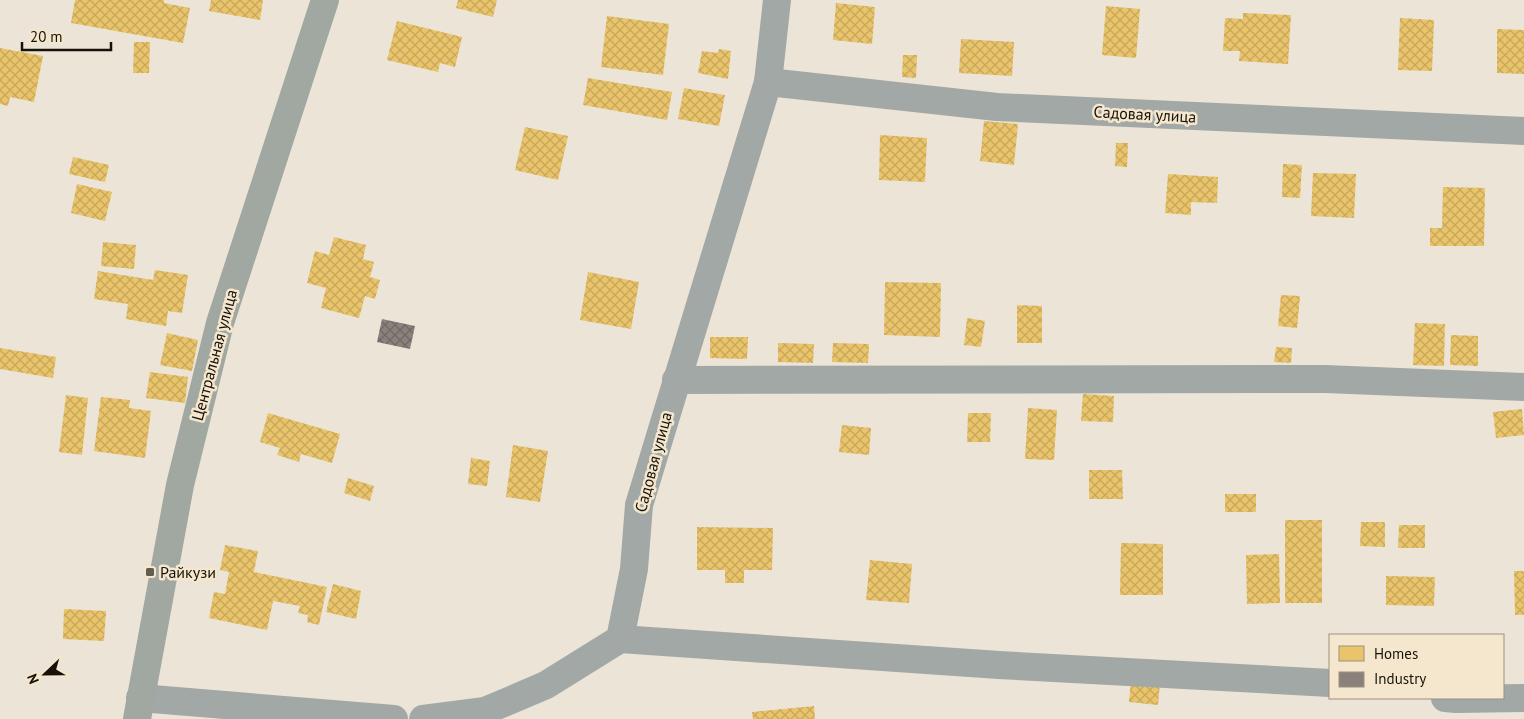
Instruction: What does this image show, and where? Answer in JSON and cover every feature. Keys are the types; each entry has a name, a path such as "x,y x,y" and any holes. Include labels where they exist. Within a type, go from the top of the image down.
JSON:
{"main road":[{"name":"Центральная улица","path":"139,709 180,485 220,323 326,0"}],"street":[{"name":"Садовая улица","path":"620,639 634,569 639,504 768,82 778,0"},
{"name":"Садовая улица","path":"768,82 997,107 1524,131"},
{"path":"676,380 1325,379 1524,387"},
{"path":"423,719 485,711 546,684 620,639 999,666 1329,683"},
{"path":"1453,705 1524,698"},
{"path":"139,709 394,719"}],"building: Homes":[{"path":"75,0 164,0 164,3 190,8 183,43 71,23"},
{"path":"211,0 263,0 260,20 209,11"},
{"path":"458,0 497,0 493,17 456,8"},
{"path":"836,3 875,7 872,44 833,40"},
{"path":"1106,6 1140,9 1136,58 1102,55"},
{"path":"1243,13 1291,15 1288,64 1239,61 1240,51 1223,51 1225,18 1243,19"},
{"path":"607,16 669,24 663,75 601,67"},
{"path":"1400,18 1434,20 1432,71 1398,70"},
{"path":"397,21 462,37 455,67 440,63 438,72 387,60"},
{"path":"1497,29 1524,30 1524,74 1497,73"},
{"path":"961,39 1014,42 1012,76 959,73"},
{"path":"134,42 150,42 149,73 133,73"},
{"path":"0,48 43,56 34,102 10,97 8,106 0,104"},
{"path":"719,49 731,51 728,79 698,73 702,51 718,53"},
{"path":"903,55 917,55 916,78 902,77"},
{"path":"588,78 672,92 667,120 583,105"},
{"path":"684,88 725,95 719,126 678,119"},
{"path":"984,121 1018,124 1014,165 980,161"},
{"path":"525,127 568,136 558,180 515,170"},
{"path":"880,135 927,138 925,182 879,180"},
{"path":"1116,143 1128,143 1127,167 1115,166"},
{"path":"73,157 109,165 105,182 69,174"},
{"path":"1283,164 1302,165 1300,198 1282,197"},
{"path":"1313,173 1356,174 1354,218 1311,216"},
{"path":"1168,174 1218,177 1217,203 1191,202 1191,215 1165,213"},
{"path":"77,184 112,192 105,221 71,213"},
{"path":"1443,187 1485,188 1484,246 1430,246 1430,228 1442,228"},
{"path":"334,237 366,245 363,259 374,262 370,277 380,280 375,299 365,296 359,318 321,308 326,288 307,283 315,251 329,255"},
{"path":"103,242 136,245 134,269 101,266"},
{"path":"155,270 188,275 182,313 168,311 166,326 126,319 128,304 94,299 98,271 153,280"},
{"path":"588,272 639,282 631,329 580,320"},
{"path":"885,282 941,283 940,337 884,335"},
{"path":"1281,295 1300,296 1297,328 1278,326"},
{"path":"1017,305 1042,306 1042,343 1017,343"},
{"path":"967,318 985,321 981,347 964,345"},
{"path":"1415,323 1445,324 1444,366 1413,365"},
{"path":"167,333 198,340 192,371 160,365"},
{"path":"1451,335 1478,336 1478,366 1450,365"},
{"path":"710,337 748,337 747,359 710,358"},
{"path":"778,343 814,344 813,363 778,362"},
{"path":"833,343 869,344 868,363 832,362"},
{"path":"1276,347 1292,348 1291,363 1274,362"},
{"path":"0,348 56,357 53,378 0,369"},
{"path":"150,372 188,377 185,403 146,398"},
{"path":"1083,394 1114,396 1113,422 1081,421"},
{"path":"66,395 88,398 82,455 59,452"},
{"path":"101,397 130,400 129,408 151,411 145,458 94,451"},
{"path":"1028,408 1057,410 1054,460 1025,459"},
{"path":"1522,409 1524,435 1496,438 1493,412"},
{"path":"268,413 340,434 332,463 301,454 299,462 277,455 280,448 260,442"},
{"path":"968,413 991,413 990,442 967,442"},
{"path":"842,425 871,428 869,455 839,452"},
{"path":"513,445 548,451 540,502 506,497"},
{"path":"471,458 490,461 487,486 468,484"},
{"path":"1089,470 1122,470 1123,499 1089,499"},
{"path":"348,478 374,486 370,501 344,493"},
{"path":"1225,494 1256,494 1256,512 1225,512"},
{"path":"1285,520 1322,520 1322,603 1285,603"},
{"path":"1361,522 1385,522 1385,547 1360,546"},
{"path":"1399,525 1425,525 1425,548 1398,548"},
{"path":"697,527 773,528 772,570 744,570 744,583 725,583 725,570 697,570"},
{"path":"1121,543 1163,544 1163,595 1120,595"},
{"path":"225,545 258,551 254,572 327,587 319,625 307,622 308,615 298,613 300,606 273,601 267,630 209,618 214,592 225,594 229,572 220,570"},
{"path":"1279,554 1280,603 1247,604 1246,555"},
{"path":"870,560 912,564 909,603 866,600"},
{"path":"1514,571 1524,571 1524,615 1515,615"},
{"path":"1386,576 1435,577 1434,606 1386,605"},
{"path":"333,584 361,591 356,619 326,612"},
{"path":"64,609 106,611 104,641 63,639"},
{"path":"1131,680 1160,683 1158,705 1129,702"},
{"path":"814,706 815,719 753,719 752,712"}],"building: Industry":[{"path":"382,319 415,326 410,349 377,342"}],"place":[{"name":"Райкузи","path":"150,572"}]}
